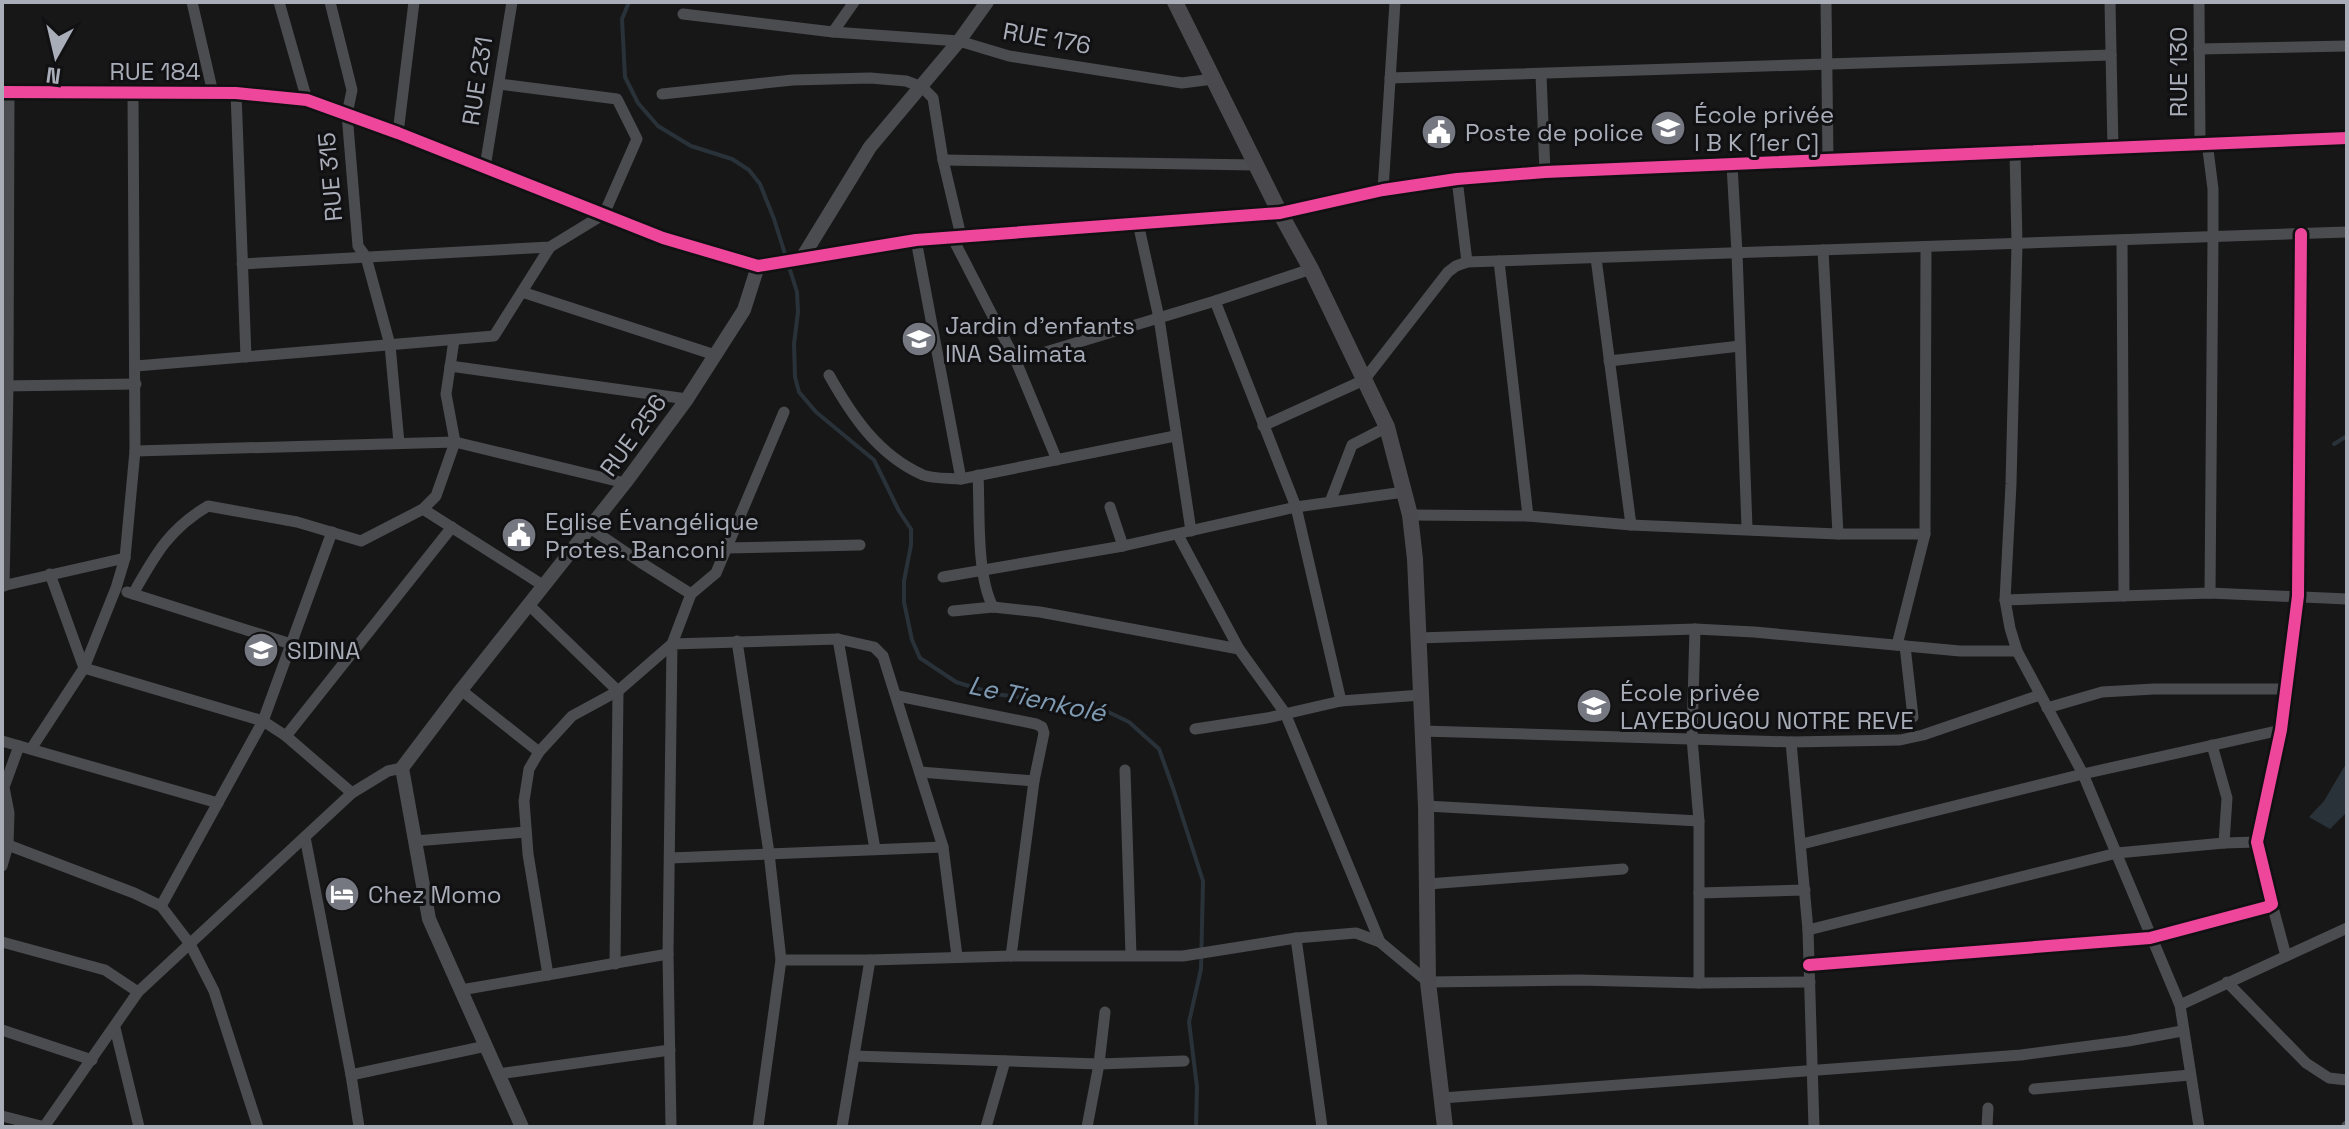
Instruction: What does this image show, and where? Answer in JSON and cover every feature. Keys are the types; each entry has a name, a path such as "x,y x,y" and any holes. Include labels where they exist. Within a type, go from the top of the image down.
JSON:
{"main road":[{"path":"1175,2 1311,269 1387,427 1410,515 1415,559 1426,806 1428,982 1445,1127"}],"street":[{"path":"192,2 213,93"},
{"path":"279,2 307,100"},
{"name":"RUE 315","path":"330,2 352,90 347,114 358,246 366,257 390,345 399,443"},
{"path":"398,133 414,2"},
{"name":"RUE 231","path":"485,167 512,2"},
{"path":"833,32 854,2"},
{"path":"1383,190 1395,2"},
{"path":"1826,2 1828,159"},
{"path":"2110,2 2113,149"},
{"name":"RUE 130","path":"2199,2 2204,142 2213,189 2210,593"},
{"path":"802,258 870,147 959,41 984,3"},
{"name":"RUE 176","path":"683,14 833,32 959,41 1009,56 1182,83 1213,79"},
{"path":"2199,49 2347,46"},
{"path":"1390,78 2111,55"},
{"path":"1541,75 1545,172"},
{"path":"662,94 793,80 870,78 906,81 922,87 933,98 956,237 1016,361 1057,460"},
{"path":"136,366 494,336 550,247 604,214 637,139 617,99 499,84"},
{"path":"6,92 3,586 125,558"},
{"name":"RUE 184","path":"6,92 236,93 307,100 663,238 758,266"},
{"path":"2,866 8,845 9,813 3,787 25,747 84,668 125,558 135,451 133,92"},
{"path":"236,93 246,357"},
{"path":"758,266 916,240 1280,213 1383,190 1457,179 1545,172 2347,138"},
{"path":"2015,153 2017,244 2005,600 2010,628 2017,651 2083,774 2180,1005 2199,1127"},
{"path":"943,160 1256,165"},
{"path":"1732,165 1747,528"},
{"path":"1457,179 1467,262"},
{"path":"1138,223 1159,318 1191,531"},
{"path":"1263,426 1364,380 1448,272 1467,262 2347,232"},
{"path":"2286,956 2257,842 2281,730 2298,596 2301,234"},
{"path":"916,240 961,479"},
{"path":"2122,240 2124,596"},
{"path":"242,264 550,247"},
{"path":"1913,717 1901,646 1925,534 1926,247"},
{"path":"1823,250 1838,534"},
{"path":"1596,258 1631,525"},
{"path":"1499,261 1528,516"},
{"name":"RUE 256","path":"402,768 687,399 744,310 758,266"},
{"path":"1016,361 1311,269"},
{"path":"522,292 715,355"},
{"path":"1215,301 1296,507 1341,701"},
{"path":"133,594 159,548 188,518 208,506 297,522 361,541 423,509 436,496 455,442 446,394 454,340"},
{"path":"1609,361 1740,346"},
{"path":"450,366 687,399"},
{"path":"829,375 847,408 879,447 925,476 961,479 1175,436"},
{"path":"5,386 136,384"},
{"path":"671,1127 668,954 672,644 691,594 716,573 784,412"},
{"path":"1330,502 1352,445 1387,427"},
{"path":"135,451 455,442 625,483"},
{"path":"978,475 983,572 987,596 993,607"},
{"path":"943,577 1123,546 1296,507 1404,492"},
{"path":"1110,507 1123,546"},
{"path":"423,509 544,586"},
{"path":"1410,515 1528,516 1631,525 1838,534 1925,534"},
{"path":"286,736 452,527"},
{"path":"590,528 691,594"},
{"path":"161,906 263,721 332,532"},
{"path":"1178,535 1239,649 1285,713 1380,942"},
{"path":"725,548 860,545"},
{"path":"50,574 84,668"},
{"path":"116,588 291,644"},
{"path":"2005,600 2210,593 2347,599"},
{"path":"529,605 618,691 615,964"},
{"path":"953,611 993,607 1040,612 1239,649"},
{"path":"1418,638 1695,629 1960,651 2017,651"},
{"path":"1695,629 1692,738 1699,821 1699,983"},
{"path":"838,639 875,849"},
{"path":"548,975 528,854 524,801 529,769 539,752 572,716 618,691 672,644 838,639 874,647 883,656 943,847 957,956"},
{"path":"737,641 769,853 781,960 758,1127"},
{"path":"84,668 263,721 286,736 352,793"},
{"path":"2047,708 2102,692 2285,689"},
{"path":"461,690 539,752"},
{"path":"1195,729 1267,718 1341,701 1421,695"},
{"path":"1422,731 1791,742 1900,740 2040,695"},
{"path":"898,696 1042,727 1044,733 1034,781 1011,956"},
{"path":"1802,844 2083,774 2281,730"},
{"path":"2,741 218,803"},
{"path":"1791,742 1808,930 1814,1127"},
{"path":"2212,745 2227,798 2224,843"},
{"path":"2,1116 44,1127 138,992 352,793 388,771 402,768 429,919 522,1127"},
{"path":"1125,770 1131,955"},
{"path":"920,772 1034,781"},
{"path":"1426,806 1699,821"},
{"path":"415,841 526,832"},
{"path":"305,837 359,1127"},
{"path":"1808,930 2117,853 2257,842"},
{"path":"8,845 161,906 190,944 214,991 258,1127"},
{"path":"670,858 943,847"},
{"path":"1428,884 1623,869"},
{"path":"1699,893 1805,890"},
{"path":"1809,965 2150,938 2272,904"},
{"path":"2180,1005 2347,928"},
{"path":"781,960 1183,956 1296,938 1356,933 1380,942 1428,982 1810,982"},
{"path":"1296,938 1322,1127"},
{"path":"2,942 105,970 138,992"},
{"path":"461,990 668,954"},
{"path":"842,1127 870,960"},
{"path":"2227,982 2306,1063 2329,1078 2347,1080"},
{"path":"1087,1127 1105,1012"},
{"path":"115,1028 139,1127"},
{"path":"2,1030 92,1060"},
{"path":"1442,1098 2021,1055 2182,1031"},
{"path":"351,1075 486,1046"},
{"path":"498,1074 670,1050"},
{"path":"854,1056 1099,1064 1184,1061"},
{"path":"986,1127 1005,1061"},
{"path":"2034,1089 2190,1075"},
{"path":"1987,1127 1988,1108"}],"shaded area":[{"path":"2347,762 2347,812 2330,829 2309,817 2324,801"}],"waterway":[{"name":"Le Tienkolé","path":"629,2 622,19 625,77 638,103 658,126 691,146 732,159 749,170 760,184 797,292 794,344 795,377 799,392 816,412 874,460 911,529 904,602 912,640 920,658 956,682 995,694 1100,708 1129,722 1159,749 1203,881 1201,969 1189,1022 1197,1087 1196,1127"},
{"path":"2334,444 2347,436"}],"cycle path":[{"path":"2,92 236,93 307,100 663,238 758,266 916,240 1280,213 1383,190 1457,179 1545,172 2347,138"},
{"path":"1809,965 2150,938 2272,904 2257,842 2281,730 2298,596 2301,234"}],"place":[{"name":"École privée I B K [1er C]","path":"1668,128"},
{"name":"Poste de police","path":"1439,132"},
{"name":"Jardin d'enfants INA Salimata","path":"919,339"},
{"name":"Eglise Évangélique Protes. Banconi","path":"519,535"},
{"name":"SIDINA","path":"261,650"},
{"name":"École privée LAYEBOUGOU NOTRE REVE","path":"1594,706"},
{"name":"Chez Momo","path":"342,894"}]}
